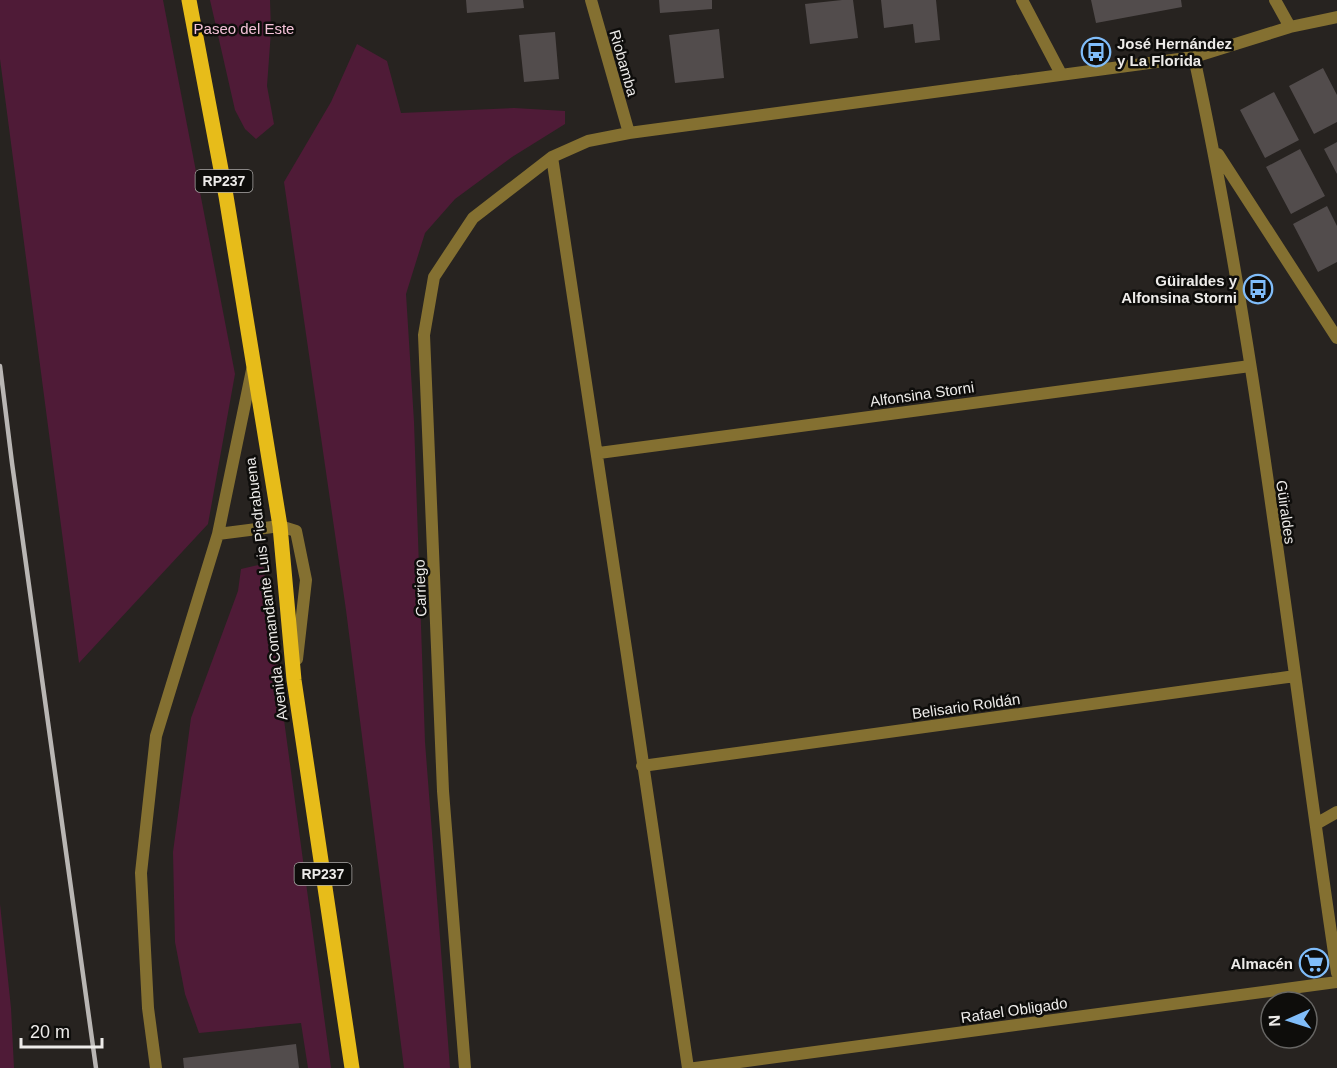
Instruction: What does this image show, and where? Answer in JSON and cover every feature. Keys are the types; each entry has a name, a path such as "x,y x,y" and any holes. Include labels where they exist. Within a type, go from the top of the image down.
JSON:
{"main road":[{"name":"Avenida Comandante Luis Piedrabuena","path":"189,0 226,196 280,526 294,680 352,1068"}],"street":[{"name":"Riobamba","path":"591,0 629,133"},
{"path":"1022,0 1061,74"},
{"path":"1275,0 1290,27"},
{"name":"Carriego","path":"465,1068 443,791 424,335 434,276 473,218 552,157 588,141 629,133 1194,57 1290,27 1337,17"},
{"name":"Güiraldes","path":"1194,57 1214,148 1250,366 1316,824 1332,906 1337,973"},
{"path":"1214,148 1337,338"},
{"path":"552,157 599,453 687,1068"},
{"path":"156,1068 148,1008 141,873 156,736 218,534 253,363"},
{"name":"Alfonsina Storni","path":"599,453 1250,366"},
{"path":"218,534 280,526"},
{"name":"Belisario Roldán","path":"642,766 1295,676"},
{"path":"1316,824 1337,812"},
{"name":"Rafael Obligado","path":"695,1068 1337,982"}],"green space":[{"path":"0,0 163,0 235,374 208,524 79,663 0,59"},
{"name":"Paseo del Este","path":"210,0 270,0 271,31 267,86 274,124 256,139 245,129 235,110"},
{"path":"357,44 387,61 401,113 514,108 565,111 565,124 512,157 455,199 425,233 406,294 414,422 425,742 450,1068 404,1068 346,610 284,182 331,102"},
{"path":"263,564 331,1068 308,1068 301,1023 199,1033 185,994 175,942 173,852 191,718 238,591 241,569"},
{"path":"0,904 11,1008 14,1068 0,1068"}],"building":[{"path":"466,0 523,0 524,8 467,13"},
{"path":"659,0 712,0 712,9 660,13"},
{"path":"853,0 858,38 810,44 805,4"},
{"path":"881,0 936,0 940,40 915,43 913,24 884,28"},
{"path":"1091,0 1181,0 1182,7 1096,23"},
{"path":"719,29 724,78 675,83 669,35"},
{"path":"555,32 559,79 524,82 519,35"},
{"path":"1323,68 1337,95 1337,122 1314,134 1289,86"},
{"path":"1274,92 1299,140 1265,158 1240,110"},
{"path":"1337,142 1337,174 1324,149"},
{"path":"1300,149 1325,196 1291,214 1266,167"},
{"path":"1327,206 1337,226 1337,262 1318,272 1293,224"},
{"path":"296,1044 299,1068 184,1068 183,1058"}],"railway":[{"path":"0,366 96,1068"}],"place":[{"name":"José Hernández y La Florida","path":"1096,52"},
{"name":"Güiraldes y Alfonsina Storni","path":"1258,289"},
{"name":"Almacén","path":"1314,963"}]}
